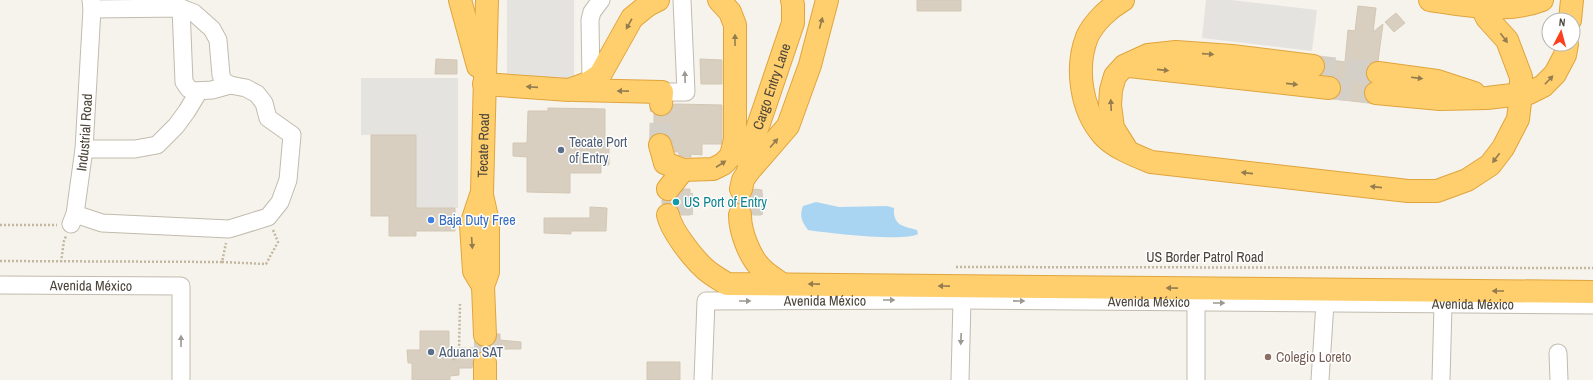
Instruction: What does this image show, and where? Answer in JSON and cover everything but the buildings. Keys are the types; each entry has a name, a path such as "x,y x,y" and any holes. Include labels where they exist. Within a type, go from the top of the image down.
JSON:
{"highway":[{"path":"460,0 484,84 662,98"},
{"name":"Tecate Road","path":"485,335 483,286 474,271 471,225 482,192 487,0"},
{"path":"569,90 591,81 600,75 632,18 648,5 658,0"},
{"path":"660,145 665,164 678,183 723,164 731,156 735,139 735,25 730,12 718,0"},
{"name":"Cargo Entry Lane","path":"792,0 793,23 754,138 747,184 788,126 810,64 827,0"},
{"path":"1123,0 1102,15 1088,36 1082,56 1081,82 1088,112 1104,136 1129,154 1151,162 1408,191 1437,191 1467,180 1490,165 1503,148 1518,119 1521,94 1521,77 1507,40 1487,18 1481,3"},
{"path":"1430,0 1481,3 1510,8 1530,5 1542,0"},
{"path":"1571,12 1572,0"},
{"path":"1129,154 1113,128 1110,105 1111,90 1115,76 1124,66 1148,55 1176,52 1232,56 1313,66"},
{"path":"1377,83 1437,81 1486,98 1521,94 1543,86 1555,74 1566,52"},
{"path":"1124,66 1329,88"},
{"path":"675,215 695,238 727,284 782,284 1196,296 1593,292"},
{"path":"746,215 754,226 764,250 775,262 782,284"}],"street":[{"path":"591,81 590,20 592,12 601,0"},
{"path":"662,98 686,92 682,0"},
{"path":"73,219 102,223 229,229 268,217 280,202 288,180 292,135 268,118 264,103 257,94 246,88 230,85 223,81 221,75 218,40 212,29 194,13 181,8 92,4"},
{"name":"Industrial Road","path":"73,219 84,149 92,4"},
{"path":"181,8 184,82 189,89 199,91 212,90 230,85"},
{"path":"84,149 135,149 157,145 176,126 187,112 199,91"},
{"name":"Avenida México","path":"0,285 182,286 181,380"},
{"path":"1196,296 1196,380"},
{"name":"Avenida México","path":"703,380 706,301 962,300 1196,296 1325,303 1593,305"},
{"path":"960,380 962,300"},
{"path":"1320,380 1325,303"},
{"path":"1441,380 1443,305"},
{"path":"1558,353 1559,380"}],"path":[{"path":"0,224 73,219 64,241 61,262"},
{"path":"222,262 229,229"},
{"path":"0,261 222,262 266,264 278,242"},
{"name":"US Border Patrol Road","path":"953,267 1593,268"},
{"path":"453,360 458,351 460,304"}],"shaded area":[{"path":"507,0 574,0 574,82 507,81"},
{"path":"1206,0 1231,0 1317,10 1312,51 1202,38"},
{"path":"361,78 458,78 458,208 416,208 416,135 361,135"}],"water":[{"path":"816,202 839,207 887,206 894,208 894,214 897,221 903,226 917,230 918,234 898,237 882,237 848,235 808,230 802,219 801,213 803,206"}],"tunnel":[{"path":"1313,66 1378,73"},
{"path":"1329,88 1376,93"},
{"path":"660,145 661,104"},
{"path":"682,189 682,215"},
{"path":"752,189 752,215"},
{"path":"485,335 485,363"}],"place":[{"name":"Tecate Port of Entry","path":"561,150"},
{"name":"US Port of Entry","path":"676,202"},
{"name":"Baja Duty Free","path":"431,220"},
{"name":"Aduana SAT","path":"431,352"},
{"name":"Colegio Loreto","path":"1268,357"}]}
